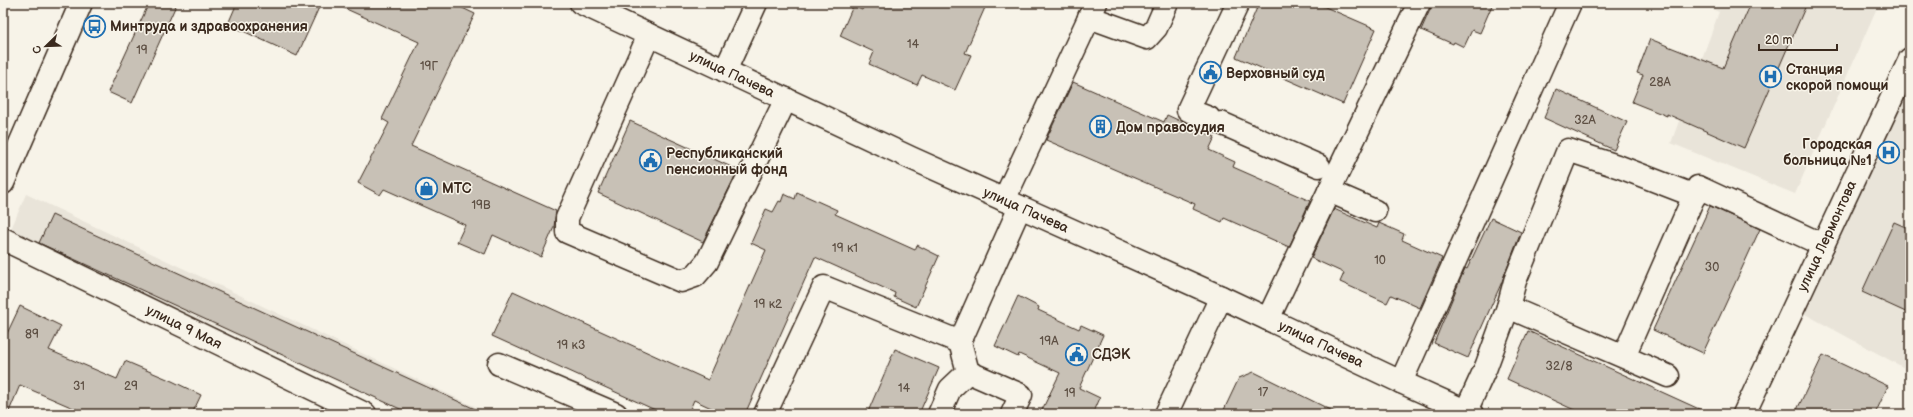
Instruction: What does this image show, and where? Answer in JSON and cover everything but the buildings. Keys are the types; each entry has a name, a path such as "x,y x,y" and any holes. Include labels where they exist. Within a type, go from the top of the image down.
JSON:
{"street":[{"path":"3,183 81,3"},
{"name":"улица Пачева","path":"581,3 725,71 1221,297 1469,413"},
{"path":"725,71 756,3"},
{"path":"968,372 960,342 1012,203 1093,10 1147,38 1156,28 1167,3"},
{"path":"1238,3 1188,110 1215,120 1318,166"},
{"path":"1268,319 1419,3"},
{"path":"1401,382 1570,3"},
{"path":"649,35 566,218 567,232 681,281 695,276 708,262 786,99"},
{"name":"улица Лермонтова","path":"1744,414 1910,59"},
{"path":"1469,413 1508,307 1515,281 1568,150 1620,166 1694,196"},
{"path":"1624,356 1698,187 1823,245"},
{"path":"1329,191 1375,211"},
{"name":"улица 9 Мая","path":"3,239 365,414"},
{"path":"764,414 824,287 960,342"},
{"path":"1166,414 1221,297"},
{"path":"1508,307 1668,376"},
{"path":"498,364 616,414"},
{"path":"939,414 950,389 968,372"},
{"path":"968,372 1021,395 1012,414"}],"shaded area":[{"name":"Станция скорой помощи","path":"1698,3 1879,3 1795,194 1671,143 1719,12"},
{"name":"Городская больница №1","path":"1910,59 1910,371 1794,308"},
{"path":"26,194 492,414 410,414 9,234"}],"place":[{"name":"Минтруда и здравоохранения","path":"95,26"},
{"name":"Верховный суд","path":"1210,73"},
{"name":"Станция скорой помощи","path":"1770,77"},
{"name":"Дом правосудия","path":"1101,127"},
{"name":"Городская больница №1","path":"1888,152"},
{"name":"Республиканский пенсионный фонд","path":"651,161"},
{"name":"МТС","path":"427,188"},
{"name":"СДЭК","path":"1077,354"}]}
